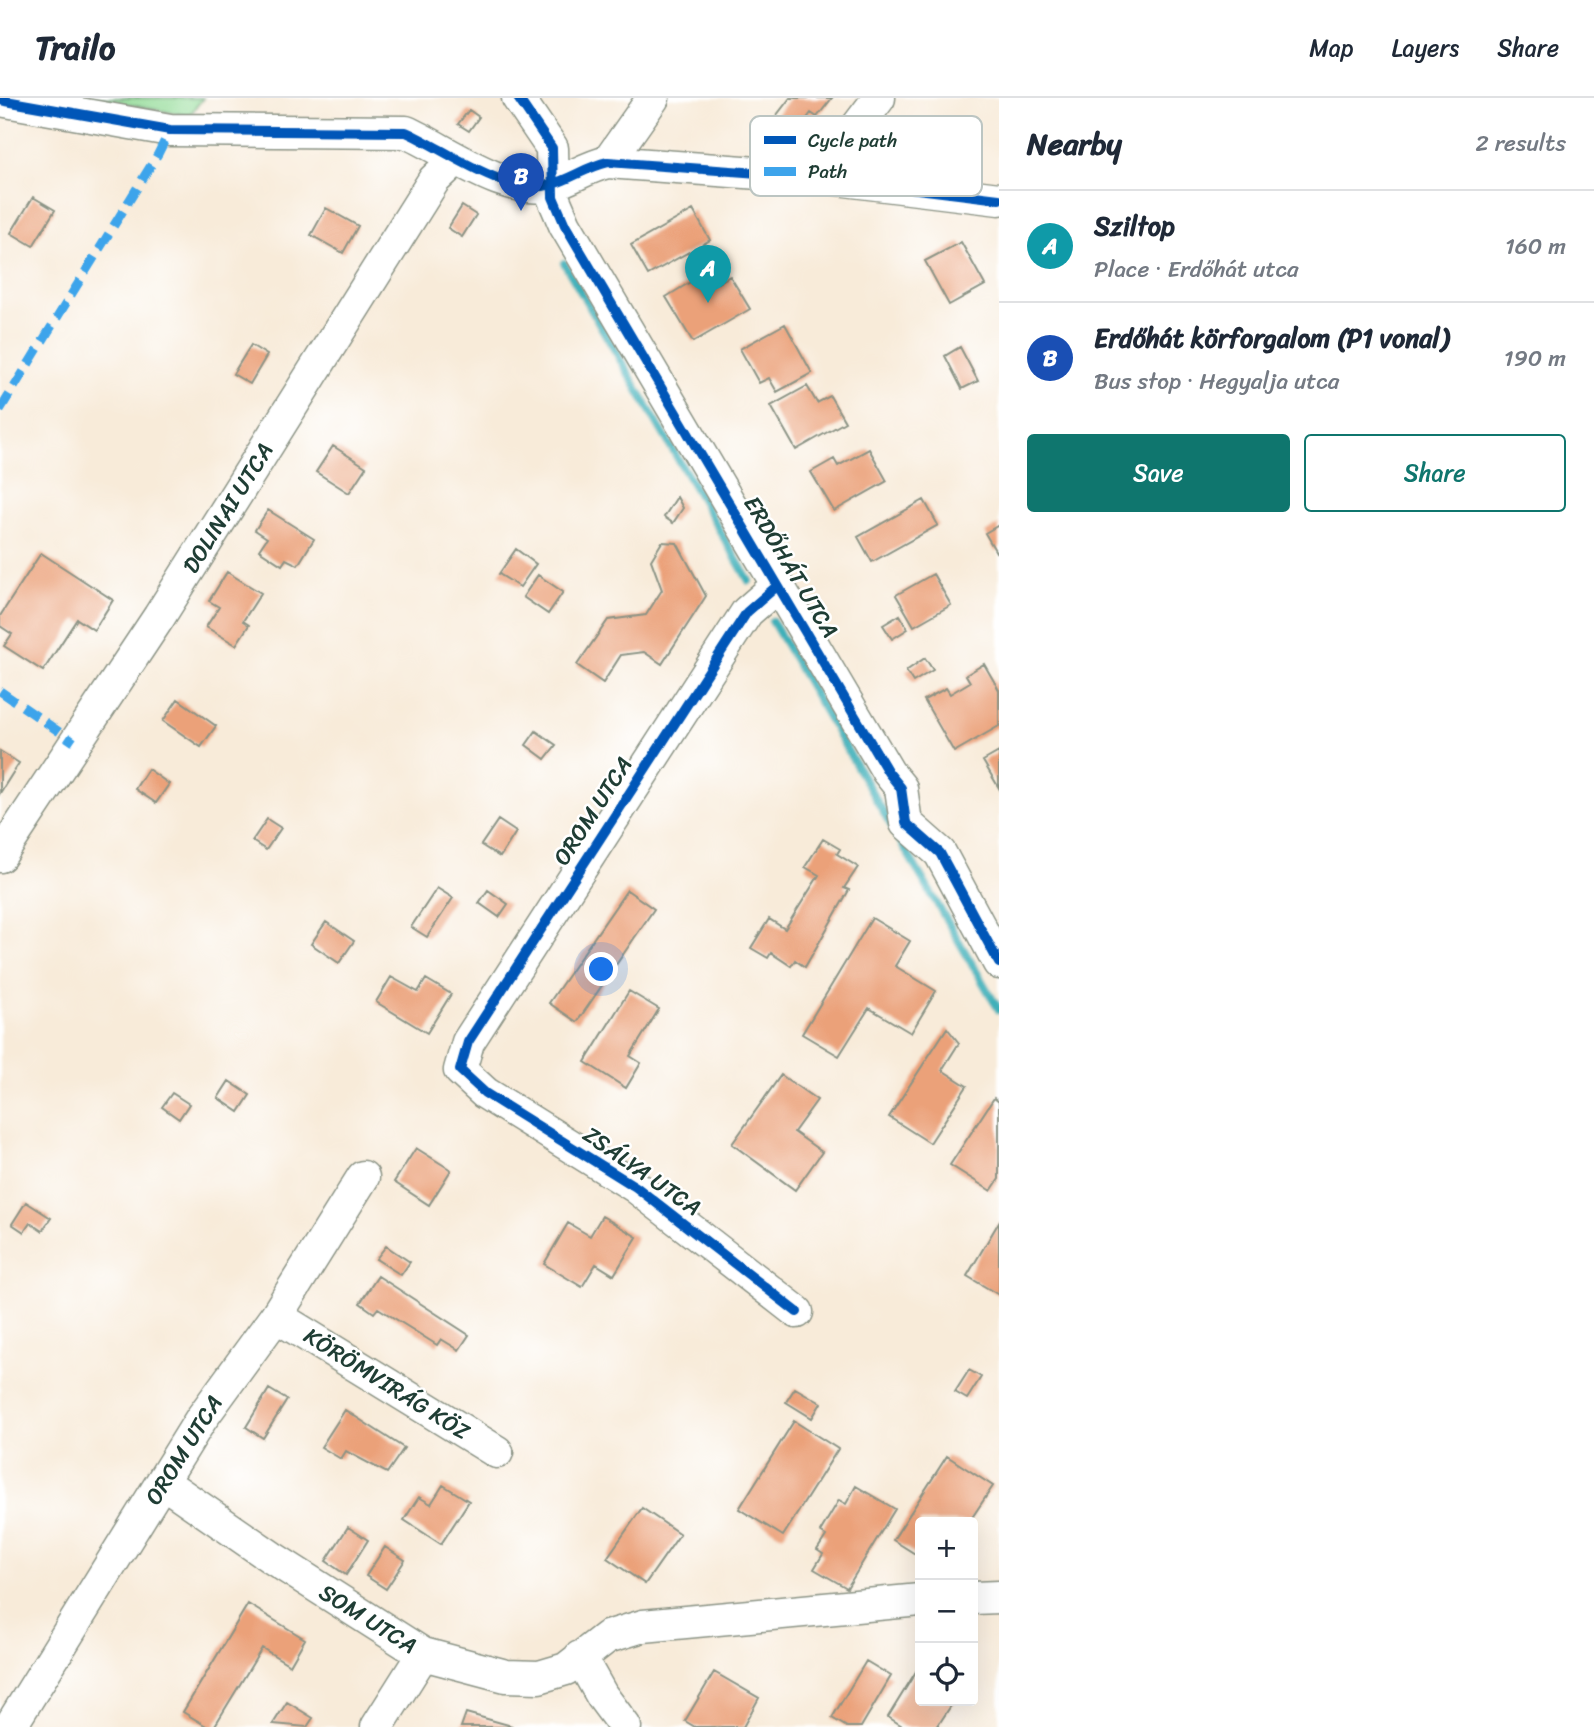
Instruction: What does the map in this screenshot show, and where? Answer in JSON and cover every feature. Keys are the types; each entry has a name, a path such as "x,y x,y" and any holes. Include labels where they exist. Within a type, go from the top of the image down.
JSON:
{"street":[{"name":"ERDŐHÁT UTCA","path":"518,98 552,148 552,185 557,210 565,225 777,586 901,788 906,823 940,853 999,963"},
{"path":"608,162 653,98"},
{"path":"865,116 879,98"},
{"path":"0,100 170,130 406,132 436,145 455,160 519,184 552,185 584,168 608,162 750,172"},
{"name":"DOLINAI UTCA","path":"0,856 159,617 434,180 455,160"},
{"path":"975,196 999,199"},
{"name":"OROM UTCA","path":"460,1070 468,1042 747,612 777,586"},
{"name":"ZSÁLYA UTCA","path":"460,1070 485,1093 636,1187 797,1312"},
{"name":"OROM UTCA","path":"10,1727 164,1483 201,1419 276,1317 363,1177"},
{"name":"KÖRÖMVIRÁG KÖZ","path":"276,1317 497,1452"},
{"name":"SOM UTCA","path":"164,1483 271,1557 423,1654 506,1676 539,1677 566,1669 607,1637 643,1626 915,1600"},
{"path":"978,1598 999,1597"},
{"path":"377,1727 423,1654"},
{"path":"580,1657 602,1696 625,1727"}],"green space":[{"path":"93,98 203,98 189,116"}],"building":[{"path":"790,98 832,98 818,116 811,113 809,116 776,116"},
{"path":"469,110 479,117 469,131 458,124"},
{"path":"33,197 55,210 33,246 11,233"},
{"path":"462,206 476,215 462,237 448,228"},
{"path":"326,208 358,226 343,253 311,235"},
{"path":"693,210 710,240 648,275 631,245"},
{"path":"961,242 985,285 949,305 925,261"},
{"path":"710,270 718,283 730,276 750,309 693,342 666,297"},
{"path":"785,324 812,373 777,392 769,378 759,383 740,349"},
{"path":"251,345 267,355 250,384 233,374"},
{"path":"960,347 978,381 962,389 945,356"},
{"path":"807,386 817,403 830,396 845,422 796,450 771,406"},
{"path":"333,446 366,467 349,493 316,472"},
{"path":"869,449 887,481 834,511 811,472 834,459 838,466"},
{"path":"677,497 683,508 673,523 664,517"},
{"path":"924,500 938,525 872,562 858,537"},
{"path":"268,510 314,539 298,565 286,559 282,565 259,550 267,538 255,530"},
{"path":"999,525 999,550 996,552 985,533"},
{"path":"662,542 677,543 706,596 662,664 644,652 621,655 603,683 577,665 608,620 646,615 662,590 651,560"},
{"path":"516,549 536,564 520,587 499,574"},
{"path":"41,553 113,600 94,630 77,619 43,671 4,646 12,634 0,626 0,616"},
{"path":"227,572 261,593 243,621 249,625 236,645 206,627 219,607 209,601"},
{"path":"933,574 951,605 914,626 896,595"},
{"path":"538,575 563,592 548,614 523,597"},
{"path":"900,615 908,629 892,639 883,625"},
{"path":"925,658 933,670 913,682 906,671"},
{"path":"984,664 999,690 999,726 954,752 924,700 946,688 950,694 970,682 966,675"},
{"path":"178,699 216,726 201,747 163,721"},
{"path":"536,731 556,745 545,759 526,745"},
{"path":"0,751 19,763 0,793"},
{"path":"999,752 999,788 983,761"},
{"path":"148,769 169,784 156,803 135,789"},
{"path":"267,819 281,828 266,850 252,841"},
{"path":"498,820 516,832 500,857 481,845"},
{"path":"823,839 840,849 837,854 858,867 844,888 849,890 805,967 795,960 791,966 771,953 768,958 751,948 769,919 785,929 819,875 805,867"},
{"path":"437,888 453,898 427,937 411,927"},
{"path":"488,890 508,904 499,917 479,903"},
{"path":"627,890 654,909 577,1022 549,1003"},
{"path":"872,918 910,941 895,966 936,991 911,1033 869,1008 839,1056 802,1034"},
{"path":"326,922 354,941 339,963 311,944"},
{"path":"391,977 418,992 426,979 451,994 427,1033 376,1002"},
{"path":"629,991 659,1009 630,1056 641,1063 626,1088 585,1062"},
{"path":"947,1028 959,1043 942,1070 967,1086 930,1143 889,1117"},
{"path":"781,1075 817,1100 794,1132 822,1152 795,1190 732,1144"},
{"path":"229,1081 250,1095 239,1112 218,1098"},
{"path":"172,1093 189,1104 179,1119 162,1107"},
{"path":"994,1098 999,1102 999,1179 991,1191 950,1165"},
{"path":"416,1148 451,1170 429,1205 394,1182"},
{"path":"26,1202 51,1218 42,1231 30,1223 24,1232 12,1224"},
{"path":"602,1216 637,1237 614,1275 596,1264 582,1287 544,1264 568,1223 590,1236"},
{"path":"999,1222 999,1295 967,1276"},
{"path":"386,1246 410,1262 401,1275 376,1259"},
{"path":"378,1276 469,1335 459,1350 441,1339 437,1345 378,1308 374,1313 360,1303"},
{"path":"969,1370 981,1377 967,1399 955,1392"},
{"path":"795,1388 821,1403 812,1418 786,1402"},
{"path":"269,1389 287,1400 263,1438 246,1427"},
{"path":"345,1410 404,1448 387,1473 346,1451 341,1459 321,1447"},
{"path":"794,1421 838,1449 783,1536 739,1509"},
{"path":"947,1456 993,1486 972,1517 915,1517 915,1554 893,1540"},
{"path":"443,1485 469,1501 441,1544 404,1520 419,1497 431,1504"},
{"path":"856,1486 895,1509 847,1588 814,1569 823,1554 817,1550 826,1536 820,1532 839,1500 846,1504"},
{"path":"642,1508 680,1534 645,1584 607,1558"},
{"path":"348,1527 368,1540 346,1575 326,1561"},
{"path":"385,1547 405,1560 386,1589 366,1576"},
{"path":"248,1604 305,1639 290,1665 262,1648 214,1727 208,1727 183,1712"},
{"path":"866,1661 891,1676 861,1727 847,1727 832,1718"},
{"path":"714,1672 759,1698 743,1727 695,1727 685,1721"},
{"path":"915,1673 915,1706 951,1706 937,1727 904,1727 888,1717"},
{"path":"287,1702 313,1718 307,1727 273,1724"},
{"path":"466,1713 512,1726 512,1727 461,1727"}],"waterway":[{"path":"564,263 749,581"},
{"path":"772,621 999,1010"}],"marked path":[{"path":"0,410 158,154 170,130"},
{"path":"0,691 74,742"}],"cycle path":[{"path":"518,98 552,148 553,197 565,225 888,772 901,788 906,823 940,853 999,963"},
{"path":"0,100 170,130 406,132 477,170 516,184 535,186 559,182 608,162 750,172"},
{"path":"975,196 999,199"},
{"path":"777,586 747,612 468,1042 460,1070 485,1093 636,1187 797,1312"}],"place":[{"name":"Erdőhát körforgalom (P1 vonal)","path":"521,211"},
{"name":"Sziltop","path":"708,303"}]}
